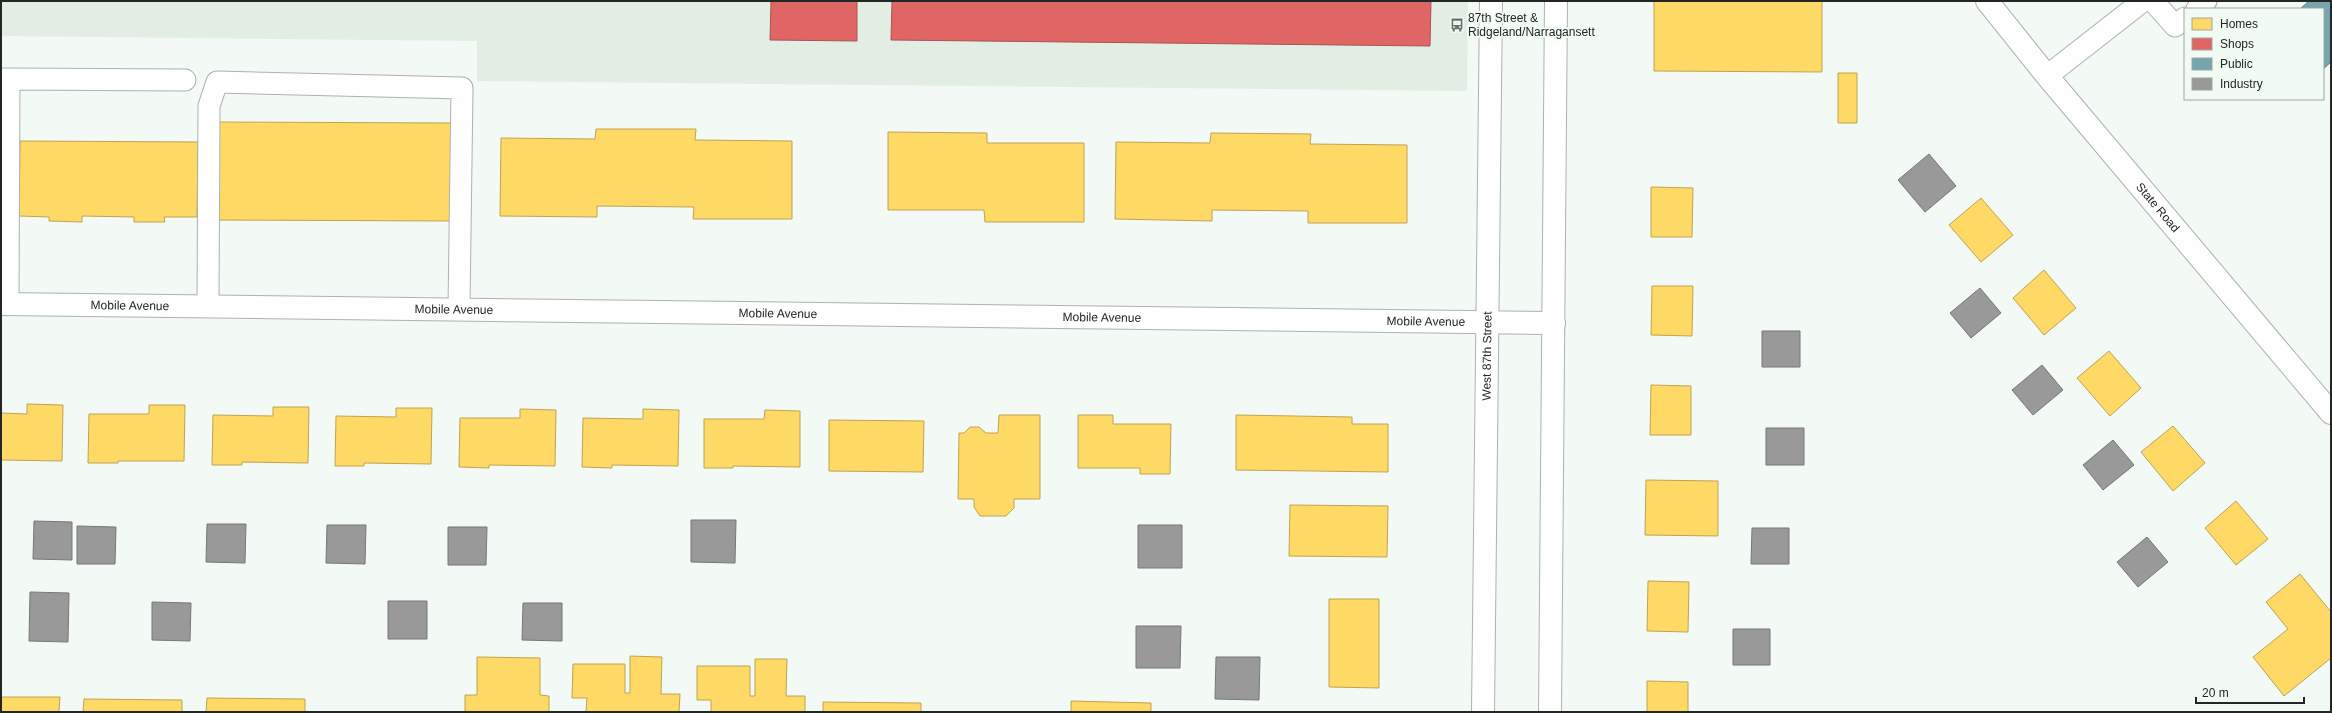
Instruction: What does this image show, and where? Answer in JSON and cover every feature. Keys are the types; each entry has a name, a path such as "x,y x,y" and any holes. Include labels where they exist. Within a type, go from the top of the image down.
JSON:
{"street":[{"name":"West 87th Street","path":"1483,712 1491,1"},
{"path":"1550,712 1556,1"},
{"name":"State Road","path":"1987,1 2047,76 2331,413"},
{"name":"Mobile Avenue","path":"4,304 459,308 1554,323"}],"lane":[{"path":"2047,76 2143,1"},
{"path":"2153,1 2175,26 2184,19"},
{"path":"2197,8 2206,1"},
{"path":"4,304 5,79 185,80"},
{"path":"208,306 209,106 217,82 462,88 459,308"}],"shaded area":[{"path":"1,1 1468,1 1467,91 477,81 477,41 1,36"}],"building: Homes":[{"path":"1654,1 1822,1 1822,72 1654,71"},
{"path":"1838,73 1857,73 1857,123 1838,123"},
{"path":"216,122 454,123 454,221 215,220"},
{"path":"596,129 696,129 695,140 792,141 792,219 693,219 694,207 597,206 597,217 500,216 501,138 595,139"},
{"path":"888,132 987,133 987,143 1084,143 1084,222 985,222 984,210 888,210"},
{"path":"1211,133 1311,134 1310,144 1407,145 1407,223 1308,223 1308,211 1212,210 1212,221 1115,219 1116,142 1210,143"},
{"path":"20,141 198,142 197,217 164,217 165,222 134,222 134,217 82,216 82,222 49,221 49,217 19,216"},
{"path":"1651,187 1693,188 1692,237 1651,237"},
{"path":"1981,198 2013,235 1981,262 1949,225"},
{"path":"2044,270 2076,308 2044,335 2013,298"},
{"path":"1652,286 1693,286 1692,336 1651,335"},
{"path":"2109,351 2141,388 2110,416 2077,378"},
{"path":"1651,385 1691,386 1691,435 1650,435"},
{"path":"27,404 63,405 62,461 1,460 1,413 27,414"},
{"path":"149,405 185,405 184,461 118,461 118,463 88,463 89,414 149,414"},
{"path":"273,407 309,407 308,463 242,462 242,465 212,465 213,415 273,416"},
{"path":"396,408 432,408 431,464 364,463 364,466 335,466 336,416 396,417"},
{"path":"520,409 556,410 555,466 489,465 489,468 459,467 460,418 520,418"},
{"path":"643,409 679,410 678,466 612,465 612,468 582,467 583,418 643,419"},
{"path":"765,410 800,411 800,467 733,466 733,468 704,468 704,419 764,419"},
{"path":"999,415 1040,415 1040,499 1014,499 1014,508 1006,516 980,516 974,507 974,499 958,499 959,433 964,433 970,427 979,427 986,433 998,433"},
{"path":"1078,415 1113,415 1113,424 1171,424 1170,474 1140,474 1140,468 1078,468"},
{"path":"1236,415 1352,417 1352,424 1388,424 1388,472 1236,470"},
{"path":"829,420 924,421 923,472 829,471"},
{"path":"2173,426 2205,463 2173,491 2141,452"},
{"path":"1646,480 1718,481 1718,536 1645,535"},
{"path":"2236,501 2268,539 2236,565 2205,528"},
{"path":"1290,505 1388,506 1387,557 1289,556"},
{"path":"2300,574 2331,612 2331,658 2284,696 2253,657 2288,629 2266,602"},
{"path":"1648,581 1689,582 1688,632 1647,631"},
{"path":"1329,599 1379,599 1379,688 1329,687"},
{"path":"630,656 662,657 661,694 680,694 679,712 586,712 587,698 572,698 573,664 625,664 625,693 630,693"},
{"path":"477,657 540,658 540,695 549,696 549,712 465,712 465,695 477,695"},
{"path":"755,659 787,659 786,696 805,696 805,712 711,712 711,700 697,700 697,666 750,666 750,696 755,696"},
{"path":"1647,681 1688,682 1688,712 1647,712"},
{"path":"1,697 60,697 59,712 1,712"},
{"path":"207,698 305,699 305,712 206,712"},
{"path":"84,699 182,700 182,712 83,712"},
{"path":"1071,701 1151,703 1151,712 1071,712"},
{"path":"823,702 921,703 921,712 823,712"}],"building: Shops":[{"path":"771,1 857,1 857,41 770,40"},
{"path":"892,1 1431,1 1430,46 891,40"}],"building: Public":[{"path":"2309,1 2331,1 2331,62 2324,68 2324,8 2301,8"}],"building: Industry":[{"path":"1929,154 1956,186 1925,212 1898,180"},
{"path":"1980,288 2001,313 1971,338 1950,313"},
{"path":"1762,331 1800,331 1800,367 1762,367"},
{"path":"2042,365 2063,390 2033,415 2012,390"},
{"path":"1766,428 1804,428 1804,465 1766,465"},
{"path":"2113,440 2134,465 2103,490 2083,465"},
{"path":"691,520 736,520 735,563 691,562"},
{"path":"34,521 72,522 72,560 33,559"},
{"path":"207,524 246,524 245,563 206,562"},
{"path":"327,525 366,525 365,564 326,563"},
{"path":"1138,525 1182,525 1182,568 1138,568"},
{"path":"77,526 116,527 115,564 77,564"},
{"path":"448,527 487,527 486,565 448,565"},
{"path":"1752,528 1789,528 1789,564 1751,564"},
{"path":"2147,537 2168,562 2138,587 2117,562"},
{"path":"30,592 69,593 68,642 29,641"},
{"path":"388,601 427,601 427,639 388,639"},
{"path":"152,602 191,603 190,641 152,640"},
{"path":"523,603 562,603 562,641 522,640"},
{"path":"1136,626 1181,626 1180,668 1136,668"},
{"path":"1733,629 1770,629 1770,665 1733,665"},
{"path":"1216,657 1260,657 1259,700 1215,699"}],"place":[{"name":"87th Street & Ridgeland/Narragansett","path":"1457,25"}]}
